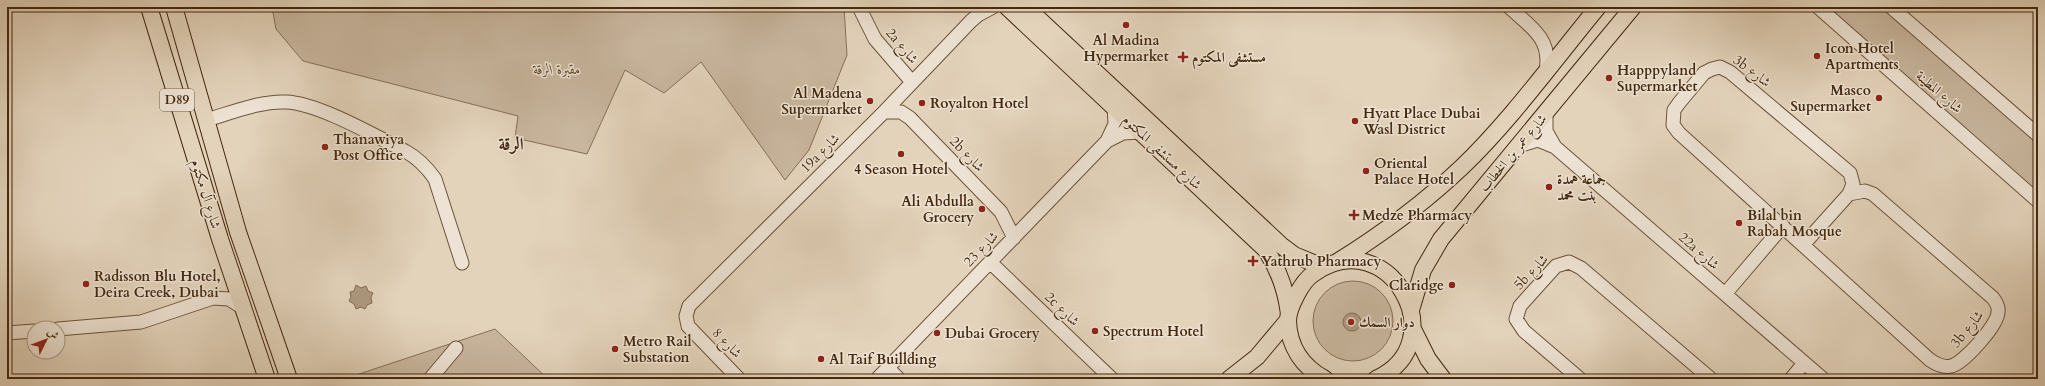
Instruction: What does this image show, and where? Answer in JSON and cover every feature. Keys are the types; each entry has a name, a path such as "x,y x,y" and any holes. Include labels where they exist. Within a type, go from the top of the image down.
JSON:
{"main road":[{"name":"شارع آل مكتوم","path":"149,7 220,239 266,379"},
{"path":"163,7 188,86 206,120"},
{"name":"شارع آل مكتوم","path":"174,7 238,232 289,379"},
{"name":"شارع مستشفى المكتوم","path":"1007,7 1266,250 1275,264 1282,280 1287,296 1289,317"},
{"name":"شارع مستشفى المكتوم","path":"1026,7 1282,246 1294,255 1330,264"},
{"name":"شارع عمر بن الخطاب","path":"1330,264 1397,222 1442,186 1484,144 1598,7"},
{"name":"شارع عمر بن الخطاب","path":"1411,310 1423,270 1441,239 1521,145 1633,7"},
{"path":"220,239 238,232"},
{"path":"1229,379 1257,357 1289,317 1303,282 1330,264 1356,261 1375,266 1392,276 1404,292 1411,310 1412,327 1410,342 1403,356 1394,367 1376,379"},
{"path":"1289,317 1290,335 1295,350 1303,362 1314,373 1325,379"},
{"path":"1412,327 1428,358 1443,379"}],"street":[{"name":"2a شارع","path":"859,7 875,39 912,82"},
{"name":"19a شارع","path":"692,330 686,321 686,316 687,310 693,302 884,112 970,21 993,7"},
{"path":"1509,7 1542,38 1547,48 1548,60 1546,70"},
{"name":"شارع المطينة","path":"1818,7 2038,200"},
{"path":"1891,7 2038,135"},
{"name":"3b شارع","path":"1720,67 1730,72 1846,170 1852,178 1853,184 1848,194 1865,191 1877,196 1994,298 1997,305 1997,320 1963,360 1957,364 1943,366 1930,360 1783,226 1688,143 1673,125 1674,110 1698,79 1712,69 1720,67"},
{"path":"206,120 270,102 304,104 320,110 405,151 417,158 427,167 435,179 462,263"},
{"name":"شارع 23","path":"1107,141 1114,124 1114,106"},
{"name":"2b شارع","path":"884,112 900,112 910,118 1001,212 1014,238"},
{"name":"22a شارع","path":"1546,114 1546,131 1555,147"},
{"name":"شارع 23","path":"877,379 1107,141 1123,133 1140,132"},
{"name":"22a شارع","path":"1521,145 1538,140 1555,147 1823,379"},
{"path":"1803,245 1848,194"},
{"path":"1725,294 1783,226"},
{"name":"2c شارع","path":"990,262 1112,379"},
{"name":"5b شارع","path":"1580,379 1524,331 1516,319 1520,306 1551,270 1562,263 1569,262 1580,268 1702,376"},
{"path":"66,328 141,322 213,298 229,299 243,308"},
{"name":"شارع 8","path":"692,330 739,379"},
{"path":"7,333 26,332"},
{"path":"430,379 456,348"},
{"path":"1791,379 1804,363"},
{"path":"888,368 899,379"}],"green space":[{"name":"مقبرة الرقة","path":"272,7 844,7 847,55 809,150 785,180 701,62 664,93 625,70 587,154 515,138 518,116 303,61 276,29"},
{"path":"1818,7 1884,7 2038,142 2038,199"},
{"path":"1353,281 1368,284 1381,293 1390,306 1393,321 1390,336 1381,349 1368,358 1353,361 1338,358 1325,349 1316,336 1313,321 1316,306 1325,293 1338,284"},
{"path":"495,329 548,379 359,379 356,375"}],"shaded area":[{"path":"356,285 361,288 366,286 368,291 373,293 371,297 372,303 367,305 365,309 361,307 356,309 354,304 349,301 351,297 350,292 354,291"},
{"path":"1352,313 1358,316 1361,322 1358,328 1352,331 1346,328 1343,322 1346,316"}],"place":[{"name":"Al Madina Hypermarket","path":"1126,25"},
{"name":"Icon Hotel Apartments","path":"1817,56"},
{"name":"مستشفى المكتوم","path":"1183,57"},
{"name":"Happpyland Supermarket","path":"1609,78"},
{"name":"Masco Supermarket","path":"1879,98"},
{"name":"Al Madena Supermarket","path":"870,101"},
{"name":"Royalton Hotel","path":"922,103"},
{"name":"Hyatt Place Dubai Wasl District","path":"1355,121"},
{"name":"Thanawiya Post Office","path":"325,147"},
{"name":"4 Season Hotel","path":"901,154"},
{"name":"Oriental Palace Hotel","path":"1366,171"},
{"name":"جماعة همدة بنت محمد","path":"1549,187"},
{"name":"Ali Abdulla Grocery","path":"982,209"},
{"name":"Medze Pharmacy","path":"1354,215"},
{"name":"Bilal bin Rabah Mosque","path":"1739,223"},
{"name":"Yathrub Pharmacy","path":"1253,261"},
{"name":"Radisson Blu Hotel, Deira Creek, Dubai","path":"86,284"},
{"name":"Claridge","path":"1452,285"},
{"name":"دوار السمك","path":"1351,322"},
{"name":"Spectrum Hotel","path":"1095,331"},
{"name":"Dubai Grocery","path":"937,333"},
{"name":"Metro Rail Substation","path":"615,349"},
{"name":"Al Taif Buillding","path":"821,359"}],"district":[{"name":"الرقة","path":"511,144"}]}
